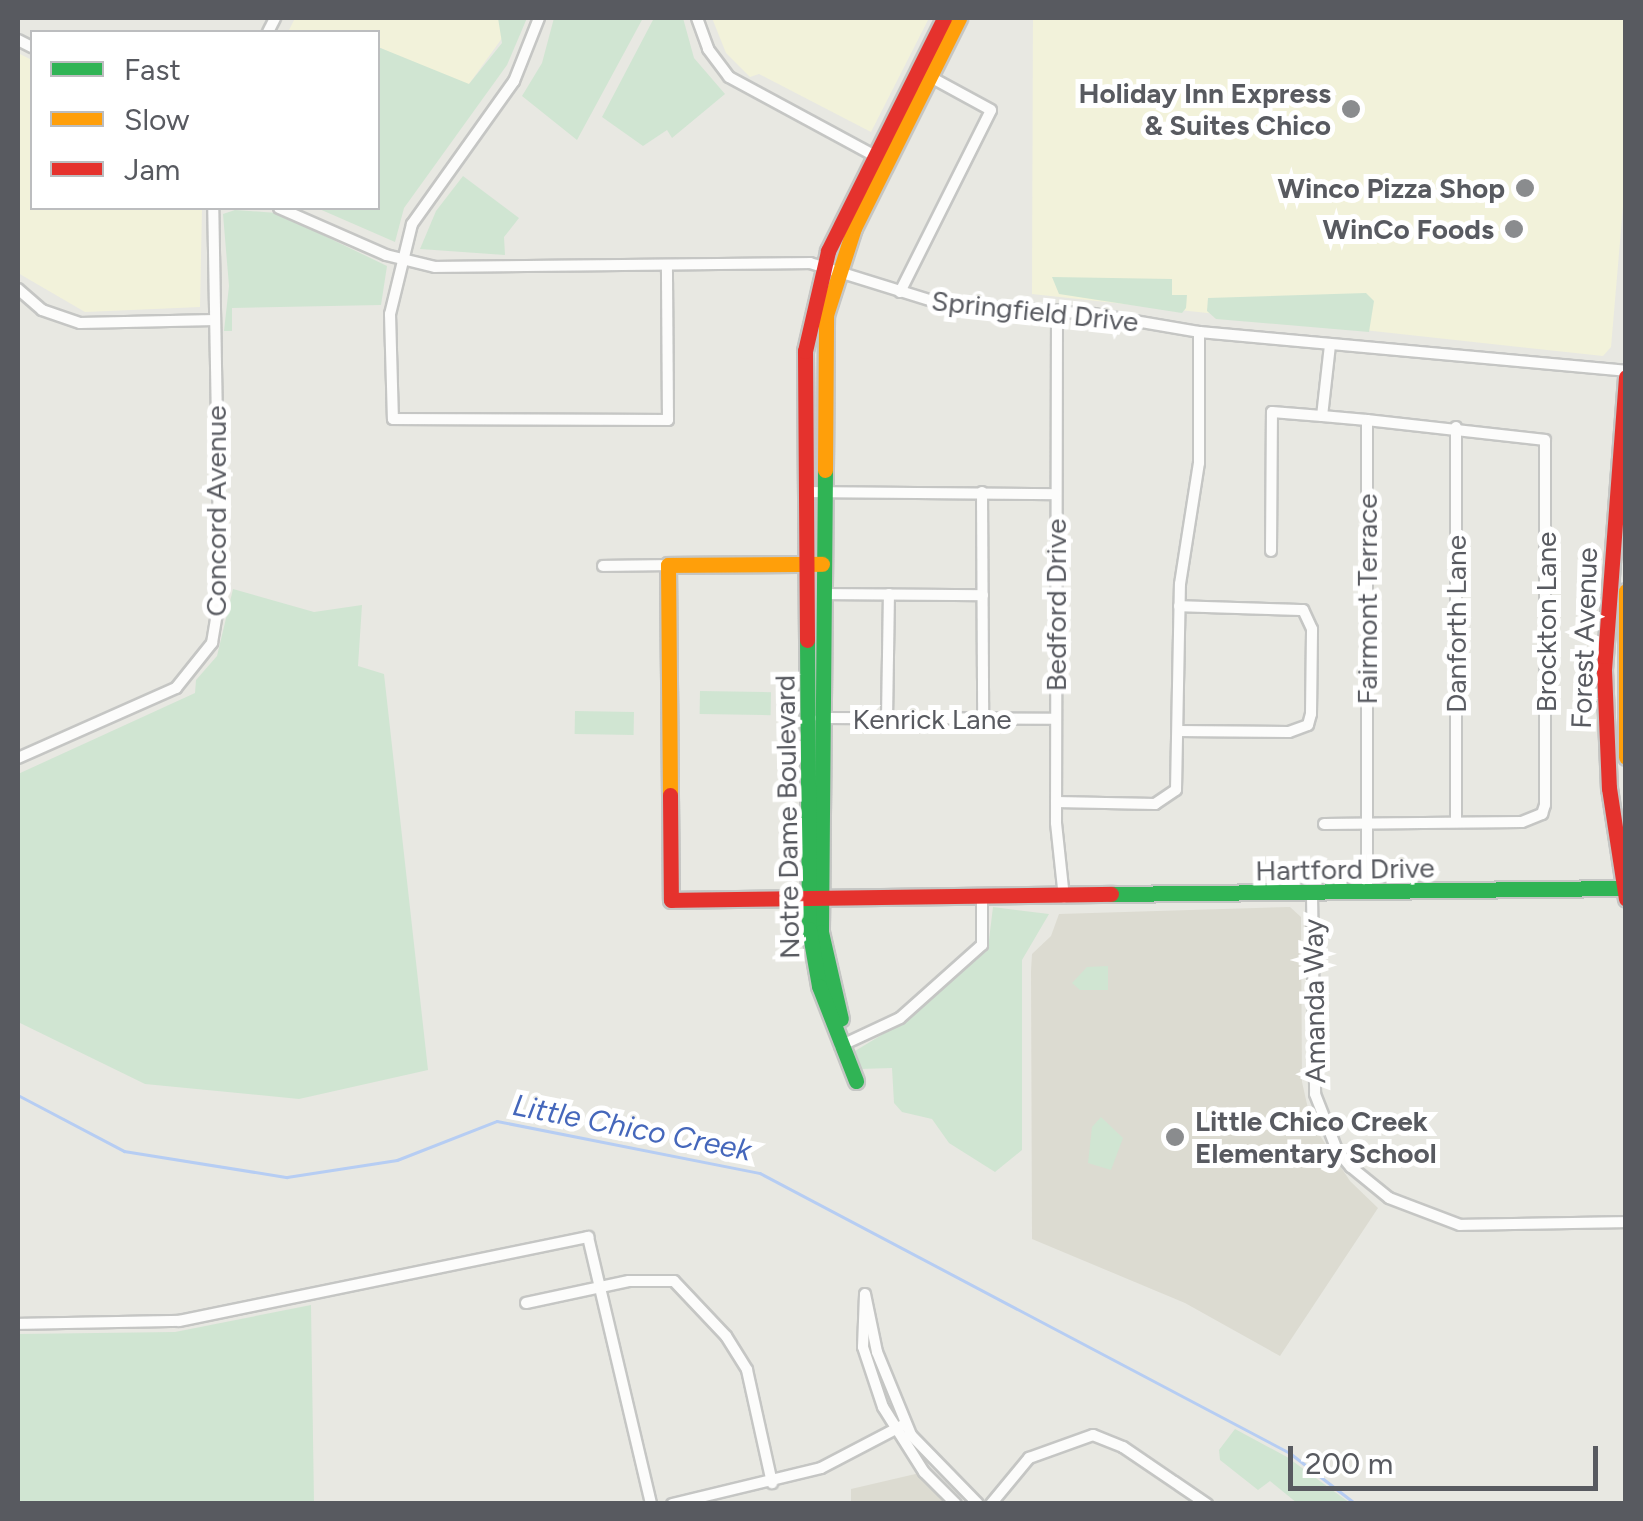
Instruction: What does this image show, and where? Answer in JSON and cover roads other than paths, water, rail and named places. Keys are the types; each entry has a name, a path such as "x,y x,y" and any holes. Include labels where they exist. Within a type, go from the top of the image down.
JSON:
{"street":[{"path":"539,18 521,70 422,203 401,260 390,314 389,397 393,419 403,423 668,420 667,264"},
{"path":"698,18 708,49 729,77 879,158"},
{"name":"Notre Dame Boulevard","path":"925,74 944,18"},
{"name":"Notre Dame Boulevard","path":"844,1045 815,900 814,492 831,268 879,158 959,18"},
{"path":"900,292 991,110 925,74"},
{"name":"Concord Avenue","path":"18,758 176,688 212,644 220,596 214,210"},
{"name":"Springfield Drive","path":"285,210 401,260 452,269 667,264 831,268 939,304 1056,310 1199,332 1626,374"},
{"path":"18,290 42,310 80,323 215,320"},
{"name":"Bedford Drive","path":"1056,310 1056,802 1064,899"},
{"path":"1056,802 1164,803 1176,790 1180,606 1198,463 1199,332"},
{"path":"1322,416 1330,345"},
{"name":"Forest Avenue","path":"1625,892 1604,688 1626,374"},
{"path":"1272,551 1272,412 1456,427"},
{"name":"Fairmont Terrace","path":"1367,420 1367,894"},
{"name":"Brockton Lane","path":"1456,427 1545,440 1545,805 1533,820 1456,821"},
{"name":"Danforth Lane","path":"1456,427 1456,821"},
{"path":"814,492 1056,494"},
{"path":"982,492 983,719"},
{"path":"603,566 815,564"},
{"name":"Notre Dame Boulevard","path":"815,564 822,594 815,718"},
{"name":"Hartford Drive","path":"668,566 671,900 1625,892"},
{"name":"Forest Avenue","path":"1626,591 1626,758"},
{"path":"822,594 982,594"},
{"path":"887,718 889,594"},
{"path":"1178,732 1298,730 1308,725 1312,697 1312,629 1304,610 1180,606"},
{"path":"1604,688 1624,687"},
{"name":"Kenrick Lane","path":"815,718 1056,719"},
{"path":"1324,824 1456,821"},
{"name":"Amanda Way","path":"1312,895 1315,1094 1338,1150 1352,1167 1389,1198 1460,1225 1626,1222"},
{"path":"844,1045 900,1018 982,944 982,899"},
{"path":"18,1324 179,1321 588,1237 604,1286 651,1504"},
{"path":"526,1304 656,1278 691,1293 746,1370 772,1483"},
{"path":"956,1504 900,1426 863,1347 866,1294 877,1352 900,1426 978,1504"},
{"path":"672,1504 772,1483 821,1468 900,1426"},
{"path":"990,1504 1029,1458 1082,1435 1123,1447 1207,1504"}],"waterway":[{"name":"Little Chico Creek","path":"18,1095 124,1151 287,1177 397,1160 497,1121 760,1173 1290,1453 1356,1504"}],"place":[{"name":"Holiday Inn Express & Suites Chico","path":"1351,109"},
{"name":"Winco Pizza Shop","path":"1525,188"},
{"name":"WinCo Foods","path":"1514,229"},
{"name":"Little Chico Creek Elementary School","path":"1175,1137"}]}
